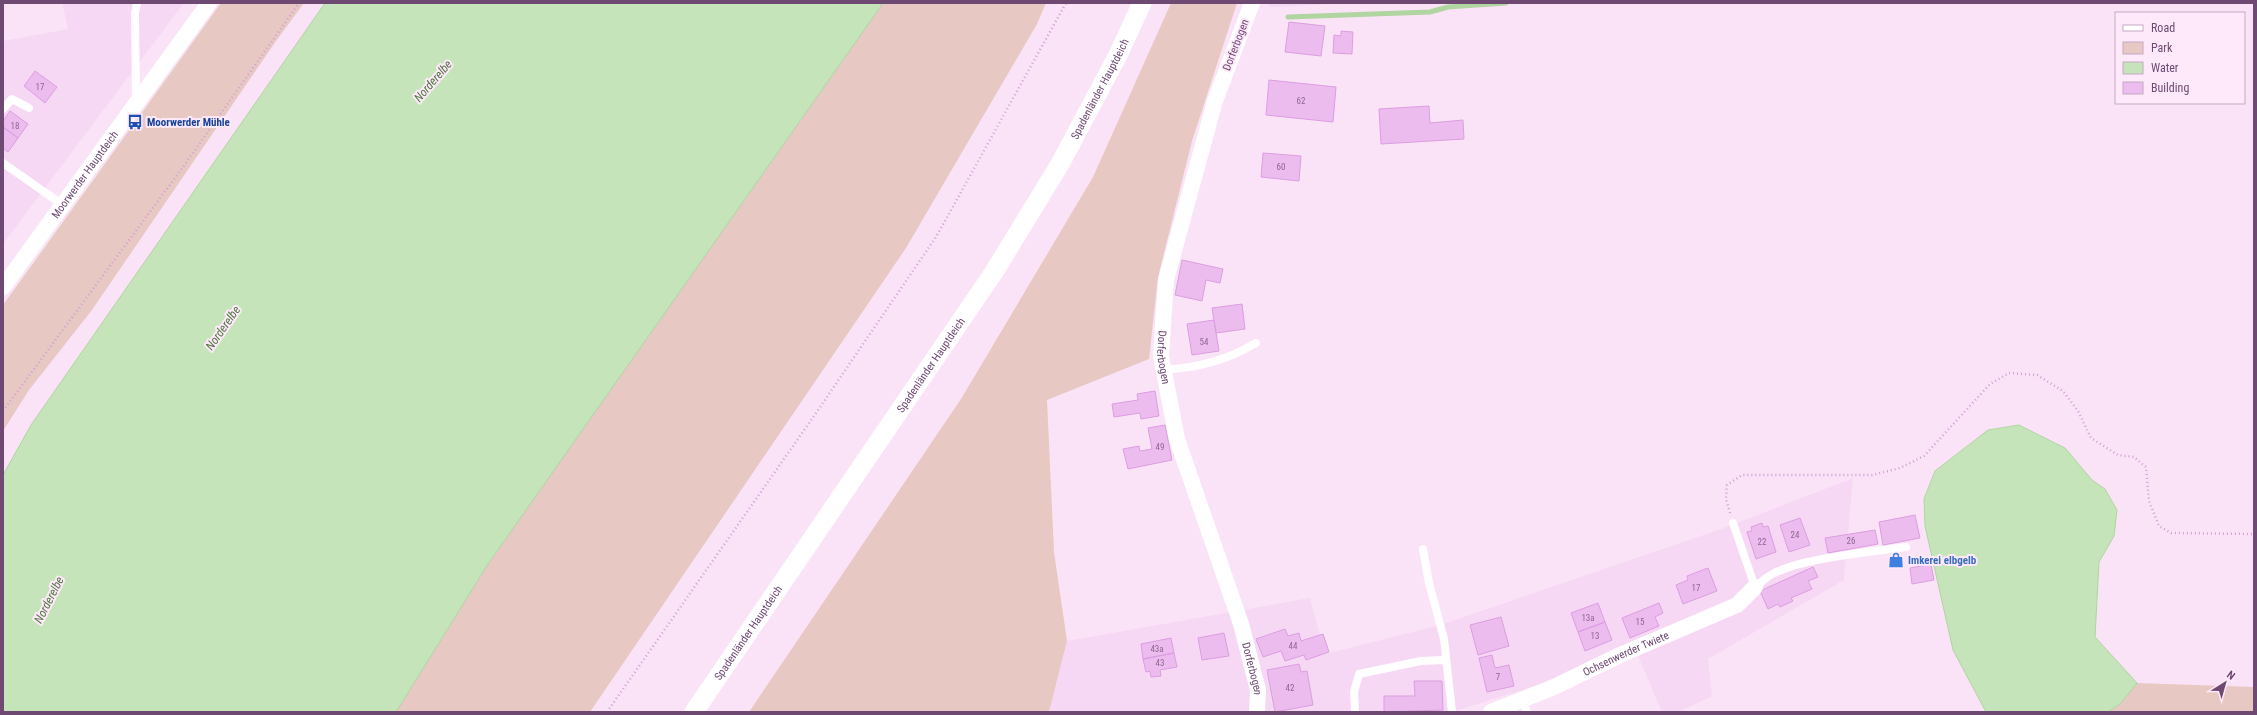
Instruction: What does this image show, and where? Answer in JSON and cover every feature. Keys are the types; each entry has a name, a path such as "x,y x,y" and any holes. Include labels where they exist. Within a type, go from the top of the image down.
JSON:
{"street":[{"name":"Moorwerder Hauptdeich","path":"3,288 209,3"},
{"name":"Spadenländer Hauptdeich","path":"694,712 994,272 1060,164 1118,55 1142,3"},
{"name":"Dorferbogen","path":"1252,3 1215,101 1166,280 1161,356 1178,439 1241,624 1258,690 1257,712"},
{"name":"Ochsenwerder Twiete","path":"1491,712 1524,706 1620,655 1737,605 1755,588"}],"lane":[{"path":"136,103 135,13 137,3"},
{"path":"3,109 12,99 29,108"},
{"path":"3,163 63,204"},
{"path":"1164,370 1193,368 1232,357 1256,343"},
{"path":"1733,524 1755,588 1770,575 1792,566 1906,547"},
{"path":"1423,549 1428,576 1444,639 1445,660 1452,712"},
{"path":"1355,712 1354,692 1359,674 1421,661 1445,660"}],"path":[{"path":"3,411 183,167 299,3"},
{"path":"607,712 936,237 1066,3"},
{"path":"1733,524 1726,499 1727,485 1742,475 1872,475 1900,468 1924,456 1990,384 2009,373 2037,376 2062,391 2078,411 2091,438 2118,455 2134,457 2146,467 2149,501 2159,526 2171,533 2254,534"}],"shaded area":[{"path":"62,3 184,3 3,244 3,41 68,29"},
{"path":"1270,3 1360,3 1268,7"},
{"path":"1853,478 1844,580 1708,659 1712,696 1679,712 1662,712 1637,654 1452,712 1049,712 1067,641 1310,598 1325,654 1440,625 1724,528"}],"green space":[{"path":"221,3 304,3 276,41 92,310 29,390 3,431 3,305"},
{"path":"883,3 1046,3 1037,24 906,248 590,712 396,712 488,564"},
{"path":"1171,3 1237,3 1192,141 1158,277 1149,359 1047,400 1054,552 1067,641 1049,712 749,712 961,399 1093,177"},
{"path":"2137,683 2254,687 2254,712 2108,712 2120,704"}],"water":[{"name":"Norderelbe","path":"325,3 883,3 488,564 396,712 3,712 3,475 31,425"},
{"path":"2019,425 2065,448 2092,480 2105,489 2117,510 2114,536 2099,562 2095,637 2137,683 2120,704 2108,712 1986,712 1953,650 1925,526 1924,499 1935,471 1988,430"}],"building":[{"path":"1289,22 1325,26 1321,56 1285,52"},
{"path":"1341,31 1353,32 1352,54 1333,53 1334,35 1341,36"},
{"path":"35,71 57,87 45,103 24,86"},
{"path":"1269,80 1336,87 1333,122 1266,115"},
{"path":"1429,106 1430,123 1463,120 1464,139 1381,144 1379,109"},
{"path":"10,111 28,124 18,138 3,127 3,121"},
{"path":"3,127 18,138 8,152 3,148"},
{"path":"1263,153 1301,156 1299,181 1261,177"},
{"path":"1182,260 1223,269 1220,283 1206,280 1202,301 1175,295"},
{"path":"1242,304 1245,329 1216,333 1212,308"},
{"path":"1214,320 1219,351 1192,355 1187,324"},
{"path":"1155,391 1159,416 1141,419 1140,413 1114,417 1112,404 1138,400 1137,394"},
{"path":"1165,425 1172,460 1128,469 1123,449 1139,446 1140,451 1152,449 1148,428"},
{"path":"1915,515 1920,538 1883,545 1879,522"},
{"path":"1800,518 1810,545 1789,552 1780,525"},
{"path":"1762,523 1763,527 1768,526 1776,552 1756,559 1747,532 1752,531 1751,527"},
{"path":"1875,530 1878,544 1828,553 1825,538"},
{"path":"1931,564 1934,580 1912,584 1910,568"},
{"path":"1813,567 1818,577 1808,581 1812,589 1791,598 1793,601 1780,607 1778,604 1768,609 1760,591"},
{"path":"1708,568 1717,591 1683,604 1676,585 1688,580 1687,576"},
{"path":"1598,603 1605,622 1578,632 1571,613"},
{"path":"1659,603 1663,613 1655,617 1659,626 1630,638 1622,618"},
{"path":"1501,617 1509,646 1478,655 1470,625"},
{"path":"1605,622 1612,640 1585,651 1578,632"},
{"path":"1285,629 1288,636 1299,633 1301,641 1323,634 1329,652 1306,660 1304,655 1285,661 1281,651 1263,657 1256,639"},
{"path":"1224,633 1229,656 1202,660 1198,638"},
{"path":"1171,638 1174,653 1143,659 1141,644"},
{"path":"1174,653 1177,667 1160,670 1161,676 1151,677 1150,671 1146,672 1143,659"},
{"path":"1492,655 1495,668 1509,665 1514,686 1487,692 1479,658"},
{"path":"1299,664 1301,672 1307,671 1313,705 1275,712 1267,670"},
{"path":"1414,681 1442,681 1443,710 1384,712 1384,696 1415,696"}],"waterway":[{"path":"1288,17 1430,12 1448,7 1506,3"}],"place":[{"name":"Moorwerder Mühle","path":"135,122"},
{"name":"Imkerei elbgelb","path":"1896,560"}]}
